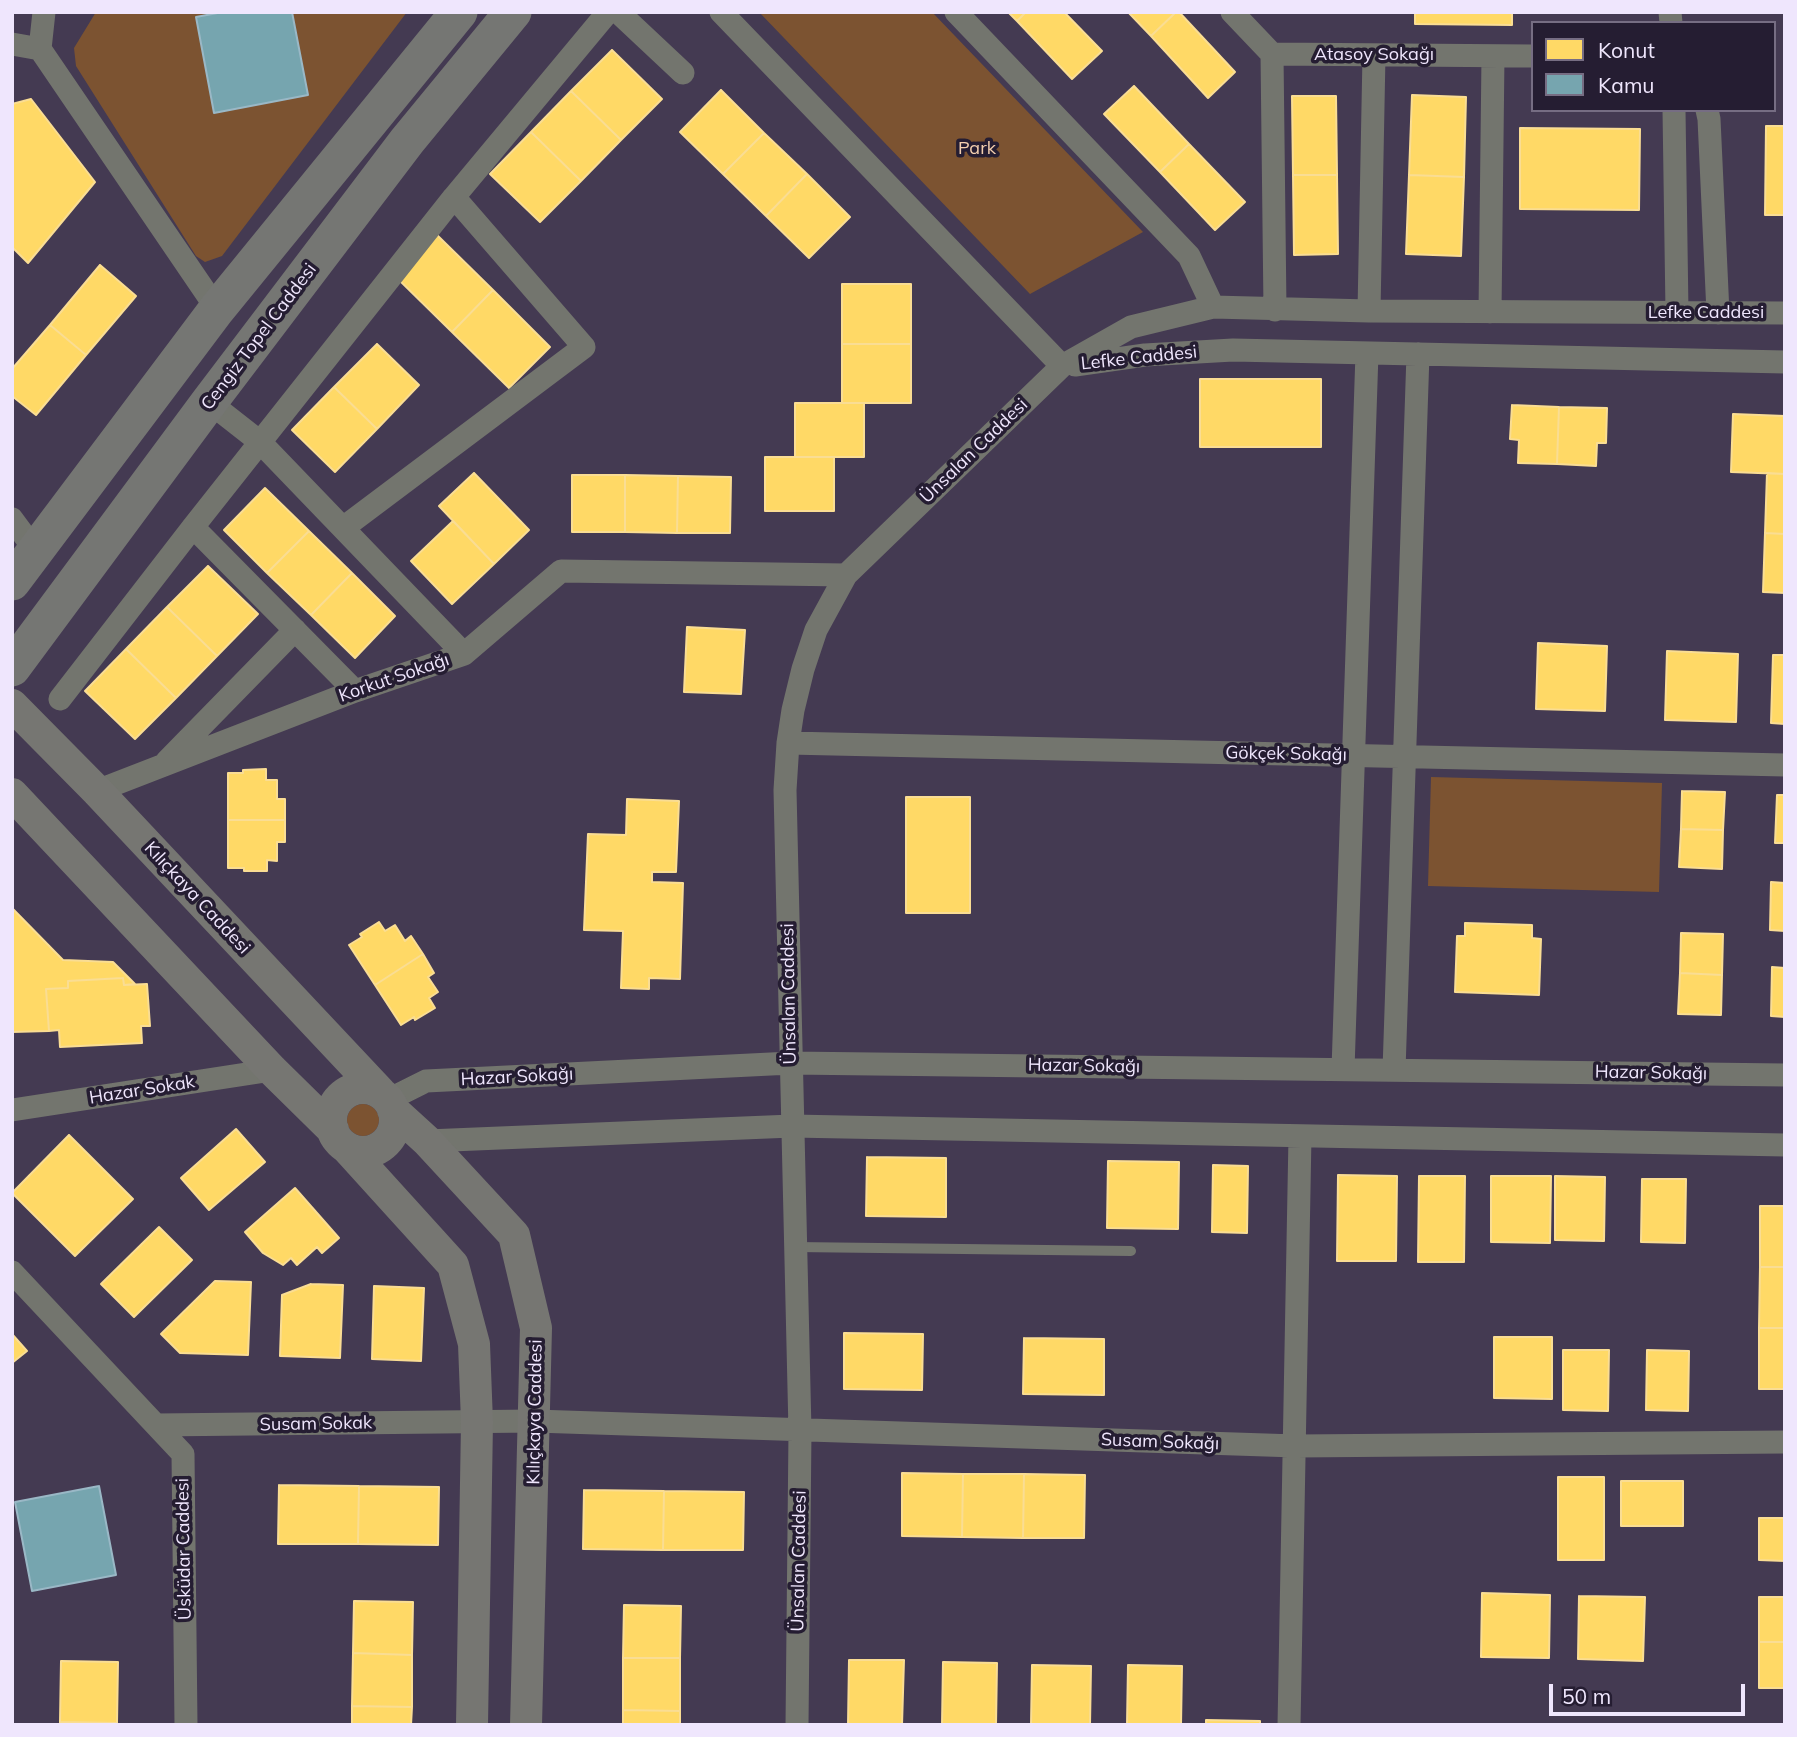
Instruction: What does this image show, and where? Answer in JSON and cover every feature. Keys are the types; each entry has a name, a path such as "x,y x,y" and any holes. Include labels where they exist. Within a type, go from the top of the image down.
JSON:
{"main road":[{"name":"Cengiz Topel Caddesi","path":"12,668 407,141 513,13"},
{"path":"12,582 217,309 450,19"}],"street":[{"path":"44,12 40,49 217,309"},
{"path":"60,699 192,527 454,197 608,12"},
{"path":"618,12 683,74"},
{"path":"721,12 1062,366"},
{"path":"956,12 1189,256 1213,307"},
{"path":"1232,12 1272,54 1275,310"},
{"path":"12,44 40,49"},
{"name":"Atasoy Sokağı","path":"1272,54 1531,56"},
{"path":"1369,311 1374,55"},
{"path":"1490,312 1493,56"},
{"path":"1674,112 1677,312"},
{"path":"1707,112 1718,313"},
{"path":"343,528 584,347 454,197"},
{"name":"Lefke Caddesi","path":"1062,366 1131,327 1213,307 1369,311 1785,313"},
{"name":"Lefke Caddesi","path":"1062,366 1145,355 1233,350 1785,362"},
{"path":"1343,1069 1367,353"},
{"path":"1394,1070 1418,354"},
{"name":"Ünsalan Caddesi","path":"797,1725 800,1430 785,790 793,710 816,630 846,576 1062,366"},
{"path":"209,402 260,442 464,654"},
{"path":"12,519 35,550"},
{"path":"192,527 355,691"},
{"name":"Korkut Sokağı","path":"96,792 355,691 464,654 561,571 846,576"},
{"path":"162,766 295,630"},
{"name":"Kılıçkaya Caddesi","path":"12,705 514,1234 536,1328 526,1725"},
{"name":"Gökçek Sokağı","path":"788,743 1785,765"},
{"path":"12,794 272,1070 340,1138 453,1265 474,1343 477,1422 472,1725"},
{"name":"Hazar Sokağı","path":"387,1101 426,1081 791,1063 1785,1074"},
{"name":"Hazar Sokak","path":"12,1111 272,1070"},
{"path":"358,1088 369,1088 387,1101 395,1121 387,1141 378,1148 357,1151 340,1138 331,1119 333,1108 339,1099 358,1088"},
{"path":"427,1141 792,1126 1785,1145"},
{"path":"1289,1725 1300,1136"},
{"name":"Üsküdar Caddesi","path":"12,1272 183,1454 186,1725"},
{"name":"Susam Sokağı","path":"535,1421 1296,1446 1785,1442"},
{"name":"Susam Sokak","path":"156,1425 535,1421"}],"lane":[{"path":"795,1247 1131,1251"}],"green space":[{"path":"96,12 407,12 222,256 205,262 196,256 76,66 74,48"},
{"name":"Park","path":"759,12 932,12 1143,232 1030,294"},
{"path":"1431,777 1662,783 1659,892 1428,886"},
{"path":"363,1104 374,1109 379,1120 374,1131 363,1136 352,1131 347,1120 352,1109"}],"building: Konut":[{"path":"1008,12 1026,12 1017,21"},
{"path":"1026,12 1064,12 1102,51 1072,79 1017,21"},
{"path":"1128,12 1176,12 1151,36"},
{"path":"1179,12 1235,72 1208,98 1151,36"},
{"path":"1415,12 1512,12 1512,25 1415,24"},
{"path":"612,50 662,99 621,140 571,91"},
{"path":"1134,86 1189,144 1160,172 1104,114"},
{"path":"721,90 764,133 723,174 680,132"},
{"path":"571,91 621,140 581,181 531,132"},
{"path":"1412,95 1466,97 1464,177 1409,175"},
{"path":"1292,96 1336,96 1337,175 1293,175"},
{"path":"31,99 95,182 28,263 12,247 12,104"},
{"path":"1766,126 1785,126 1785,215 1765,215"},
{"path":"1520,128 1640,129 1639,210 1520,209"},
{"path":"531,132 581,181 540,222 490,174"},
{"path":"764,133 807,174 766,216 723,174"},
{"path":"1189,144 1245,202 1215,230 1160,172"},
{"path":"807,174 850,217 809,258 766,216"},
{"path":"1293,175 1337,175 1338,254 1294,255"},
{"path":"1409,175 1464,177 1461,256 1406,254"},
{"path":"436,234 493,290 452,332 395,276"},
{"path":"100,265 136,296 86,355 50,325"},
{"path":"842,284 911,284 911,344 842,344"},
{"path":"493,290 550,347 509,388 452,332"},
{"path":"50,325 86,355 36,415 12,396 12,369"},
{"path":"377,344 419,385 377,429 334,387"},
{"path":"842,344 911,344 911,403 842,403"},
{"path":"1200,379 1321,379 1321,447 1200,447"},
{"path":"334,387 377,429 335,472 292,430"},
{"path":"795,403 864,403 864,457 795,457"},
{"path":"1512,405 1559,407 1557,464 1518,463 1519,440 1510,439"},
{"path":"1559,407 1607,408 1606,443 1597,443 1596,466 1557,464"},
{"path":"1733,414 1785,416 1785,474 1731,472"},
{"path":"765,457 834,457 834,511 765,511"},
{"path":"474,473 529,530 494,564 439,506"},
{"path":"1767,473 1785,474 1785,534 1765,533"},
{"path":"572,475 625,475 625,532 572,532"},
{"path":"625,475 678,476 677,533 625,532"},
{"path":"678,476 731,477 730,533 677,533"},
{"path":"265,488 309,531 267,573 224,530"},
{"path":"453,521 494,564 452,604 411,561"},
{"path":"309,531 352,573 311,615 267,573"},
{"path":"1765,533 1785,534 1785,593 1763,592"},
{"path":"208,566 258,614 217,656 167,607"},
{"path":"352,573 395,616 355,658 311,615"},
{"path":"167,607 217,656 176,698 126,649"},
{"path":"687,627 745,630 741,694 684,692"},
{"path":"1538,643 1607,646 1605,711 1536,709"},
{"path":"126,649 176,698 135,739 85,691"},
{"path":"1667,651 1738,654 1736,722 1665,720"},
{"path":"1773,655 1785,655 1785,724 1771,723"},
{"path":"266,769 266,780 277,780 277,799 285,799 285,820 228,820 228,773"},
{"path":"1682,791 1725,792 1723,830 1681,829"},
{"path":"1777,795 1785,795 1785,843 1775,843"},
{"path":"906,797 970,797 970,913 906,913"},
{"path":"627,799 679,801 676,872 652,872 652,882 683,883 680,979 649,978 649,989 621,988 623,931 584,930 588,834 626,835"},
{"path":"228,820 285,820 285,842 277,842 277,861 267,860 267,871 228,868"},
{"path":"1681,829 1723,830 1722,869 1679,867"},
{"path":"1771,882 1785,883 1785,931 1770,930"},
{"path":"12,908 63,960 113,962 135,984 124,985 123,978 68,981 68,988 46,989 49,1031 12,1032"},
{"path":"379,922 385,931 395,925 405,941 411,936 423,954 375,985 349,945"},
{"path":"1465,923 1532,925 1532,938 1541,939 1539,995 1455,992 1457,936 1465,936"},
{"path":"1681,933 1723,934 1722,975 1680,973"},
{"path":"423,954 434,973 428,977 438,992 429,998 435,1008 401,1025 375,985"},
{"path":"1772,967 1785,968 1785,1017 1771,1016"},
{"path":"1680,973 1722,975 1721,1015 1678,1014"},
{"path":"123,978 124,985 147,984 150,1026 141,1026 142,1043 60,1047 59,1030 49,1031 46,989 68,988 68,981"},
{"path":"236,1129 265,1162 209,1210 181,1178"},
{"path":"69,1135 133,1199 75,1256 12,1193"},
{"path":"867,1157 946,1158 946,1217 866,1216"},
{"path":"1108,1161 1179,1162 1178,1229 1107,1228"},
{"path":"1213,1165 1248,1166 1247,1233 1212,1232"},
{"path":"1338,1175 1397,1176 1396,1261 1337,1261"},
{"path":"1419,1176 1465,1176 1464,1262 1418,1262"},
{"path":"1491,1176 1551,1176 1550,1243 1491,1242"},
{"path":"1555,1176 1605,1177 1604,1241 1555,1240"},
{"path":"1642,1179 1686,1179 1685,1243 1641,1242"},
{"path":"295,1188 339,1238 322,1253 317,1247 297,1265 291,1258 283,1265 263,1253 245,1232"},
{"path":"1760,1206 1785,1206 1785,1267 1760,1267"},
{"path":"159,1227 192,1260 134,1317 101,1284"},
{"path":"1760,1267 1785,1267 1785,1328 1759,1328"},
{"path":"215,1281 251,1282 248,1355 180,1353 161,1334"},
{"path":"311,1284 343,1285 340,1358 280,1356 282,1295"},
{"path":"374,1286 424,1288 421,1361 372,1359"},
{"path":"1759,1328 1785,1328 1785,1389 1759,1389"},
{"path":"844,1333 923,1334 922,1390 844,1389"},
{"path":"12,1334 27,1351 12,1363"},
{"path":"1494,1337 1552,1337 1552,1399 1494,1398"},
{"path":"1024,1338 1104,1339 1104,1395 1023,1394"},
{"path":"1563,1350 1609,1350 1608,1411 1563,1410"},
{"path":"1647,1350 1689,1351 1688,1411 1646,1410"},
{"path":"902,1473 963,1474 962,1537 902,1536"},
{"path":"963,1474 1024,1474 1023,1538 962,1537"},
{"path":"1024,1474 1085,1475 1084,1538 1023,1538"},
{"path":"1558,1477 1604,1477 1604,1560 1558,1560"},
{"path":"1621,1481 1683,1481 1683,1526 1621,1526"},
{"path":"279,1485 359,1486 358,1544 278,1544"},
{"path":"359,1486 439,1487 438,1545 358,1544"},
{"path":"584,1490 664,1491 663,1550 583,1549"},
{"path":"664,1491 744,1492 743,1550 663,1550"},
{"path":"1759,1518 1785,1518 1785,1561 1759,1560"},
{"path":"1482,1593 1550,1595 1549,1658 1481,1657"},
{"path":"1579,1596 1645,1597 1643,1661 1578,1659"},
{"path":"1759,1597 1785,1597 1785,1642 1759,1642"},
{"path":"354,1601 413,1602 412,1655 353,1653"},
{"path":"624,1605 681,1606 680,1658 623,1658"},
{"path":"1759,1642 1785,1642 1785,1688 1759,1688"},
{"path":"353,1653 412,1655 412,1707 352,1706"},
{"path":"623,1658 680,1658 680,1711 623,1710"},
{"path":"849,1660 904,1660 902,1725 848,1725"},
{"path":"61,1661 118,1662 117,1723 60,1722"},
{"path":"943,1662 997,1663 996,1725 942,1725"},
{"path":"1032,1665 1091,1666 1090,1725 1031,1725"},
{"path":"1128,1665 1182,1666 1181,1725 1127,1725"},
{"path":"352,1706 412,1707 411,1725 352,1725"},
{"path":"623,1710 680,1711 680,1725 623,1725"},
{"path":"1206,1720 1260,1721 1260,1725 1206,1725"},
{"path":"60,1722 117,1723 117,1725 60,1725"}],"building: Kamu":[{"path":"223,12 292,12 308,95 214,113 196,17"},
{"path":"99,1486 116,1575 32,1591 15,1502"}]}
